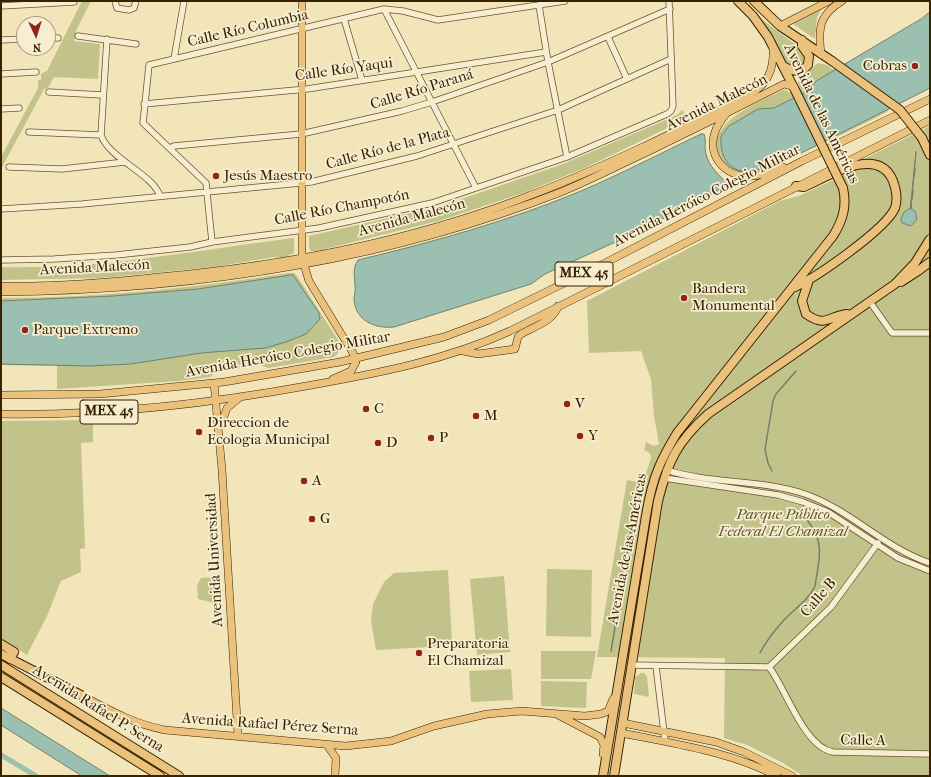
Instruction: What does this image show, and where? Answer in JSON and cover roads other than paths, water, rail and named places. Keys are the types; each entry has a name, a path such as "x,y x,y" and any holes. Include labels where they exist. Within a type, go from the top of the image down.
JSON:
{"highway":[{"name":"Avenida de las Américas","path":"602,776 648,504 659,464 677,433 833,236 842,220 845,204 843,188 773,46 753,16 738,1"},
{"name":"Avenida de las Américas","path":"754,1 780,26 900,110 922,138 930,155"},
{"path":"753,16 759,13 766,13"},
{"path":"802,40 802,46 809,56 808,65"},
{"path":"783,66 796,72 804,70 821,54"},
{"path":"794,287 808,281 832,265 883,223 895,207 896,189 892,178 885,170 868,163 850,167 804,187 796,186"},
{"name":"Avenida de las Américas","path":"616,767 658,501 666,470 677,449 686,436 708,414 894,284 915,263 930,239"},
{"path":"821,252 808,281 802,301 806,314 812,318 826,321 841,314 852,313"},
{"path":"894,284 908,278 930,262"},
{"path":"631,608 631,631 626,658 628,663 631,665"},
{"path":"1,644 14,652 10,659"},
{"path":"1,654 81,695"},
{"name":"Avenida Rafael P. Serna","path":"1,665 179,776"},
{"name":"Avenida Rafael P. Serna","path":"1,677 160,776"},
{"path":"614,776 616,767"},
{"path":"616,767 617,776"}],"main road":[{"path":"302,1 301,231 303,266 309,281 355,359 355,365 351,371 337,376 328,382"},
{"path":"780,26 829,1"},
{"path":"821,54 820,25 829,10 841,1"},
{"name":"Avenida Malecón","path":"1,286 136,280 200,274 302,258 380,242 438,226 512,202 581,175 760,88 771,72 773,46"},
{"name":"Avenida Malecón","path":"1,292 76,291 233,276 303,266 414,241 526,205 581,183 726,114 784,84 795,88"},
{"name":"Avenida Heróico Colegio Militar","path":"1,395 100,394 214,383 355,359 444,337 465,330 605,263 802,161 930,99"},
{"path":"726,114 715,131 713,145 719,162 726,171 740,176 753,176 802,161"},
{"name":"Avenida Heróico Colegio Militar","path":"1,414 101,412 239,398 397,368 463,351 497,337 930,120"},
{"path":"463,351 478,354 515,349 518,337 551,317 556,312 558,306"},
{"name":"Avenida Universidad","path":"214,383 219,424 238,736"},
{"path":"219,424 222,422 227,408 239,398"},
{"name":"Avenida Rafael Pérez Serna","path":"81,695 146,727 164,730 327,745 362,745 391,741 434,726 487,714 522,711 586,716 601,714 608,711 612,704 618,671 621,664"},
{"path":"557,714 597,734 602,740 604,747 602,776"},
{"path":"623,723 697,737 744,752 792,776"},
{"path":"622,733 730,757 777,776"},
{"path":"327,745 336,758 335,776"}],"street":[{"path":"115,1 117,8 129,10 134,8 136,1"},
{"path":"174,59 184,1"},
{"name":"Calle Río Columbia","path":"144,104 149,66 174,59 384,9 403,11 438,20 565,1"},
{"path":"669,1 671,58"},
{"path":"1,6 16,3 74,2"},
{"path":"539,5 546,52 567,157"},
{"path":"384,9 415,72 476,188"},
{"name":"Calle Río Paraná","path":"170,148 174,146 301,134 432,102 548,62 670,9"},
{"path":"344,18 362,80"},
{"path":"78,36 136,44"},
{"path":"608,37 627,79"},
{"path":"1,40 16,39"},
{"path":"107,40 102,95 101,135 105,144 151,184 160,196"},
{"name":"Calle Río Yaqui","path":"144,104 301,89 546,52"},
{"name":"Calle Río de la Plata","path":"1,209 82,204 207,191 301,184 416,156 558,110 671,58"},
{"name":"Calle Río Champotón","path":"1,260 116,255 190,247 212,242 319,228 432,203 567,157 667,114 671,111 673,106 671,58"},
{"path":"1,74 36,72"},
{"path":"49,92 102,95"},
{"path":"144,104 143,123 206,182 212,242"},
{"path":"1,109 19,108"},
{"path":"29,132 101,135"},
{"path":"9,167 62,169 125,162"},
{"path":"870,302 890,331 895,334 930,333"},
{"path":"666,470 779,488 804,494 830,504 881,539 907,554 930,563"},
{"path":"664,478 778,495 803,502 828,512 876,545 911,564 930,571"},
{"name":"Calle B","path":"769,667 831,607 881,539"},
{"path":"631,665 769,667"},
{"path":"656,666 665,742"},
{"name":"Calle A","path":"769,667 808,734 824,749 833,752 930,754"}],"waterway":[{"path":"914,177 915,169"},
{"path":"912,199 913,191"},
{"path":"911,203 911,209"},
{"path":"772,471 768,463 765,449 773,401 776,394 796,371"},
{"path":"625,568 638,487"},
{"path":"760,653 777,628 805,600 815,586 819,563 819,545 813,529 799,510"},
{"path":"611,651 623,580"},
{"path":"1,755 36,776"}],"place":[{"name":"Cobras","path":"915,66"},
{"name":"Jesús Maestro","path":"216,176"},
{"name":"Bandera Monumental","path":"684,298"},
{"name":"Parque Extremo","path":"25,330"},
{"name":"V","path":"567,404"},
{"name":"C","path":"366,409"},
{"name":"M","path":"476,416"},
{"name":"Direccion de Ecologia Municipal","path":"199,432"},
{"name":"Y","path":"580,436"},
{"name":"P","path":"431,438"},
{"name":"D","path":"378,443"},
{"name":"A","path":"304,481"},
{"name":"G","path":"312,519"},
{"name":"Preparatoria El Chamizal","path":"419,653"}],"park label":[{"name":"Parque Público Federal El Chamizal","path":"783,524"}]}
